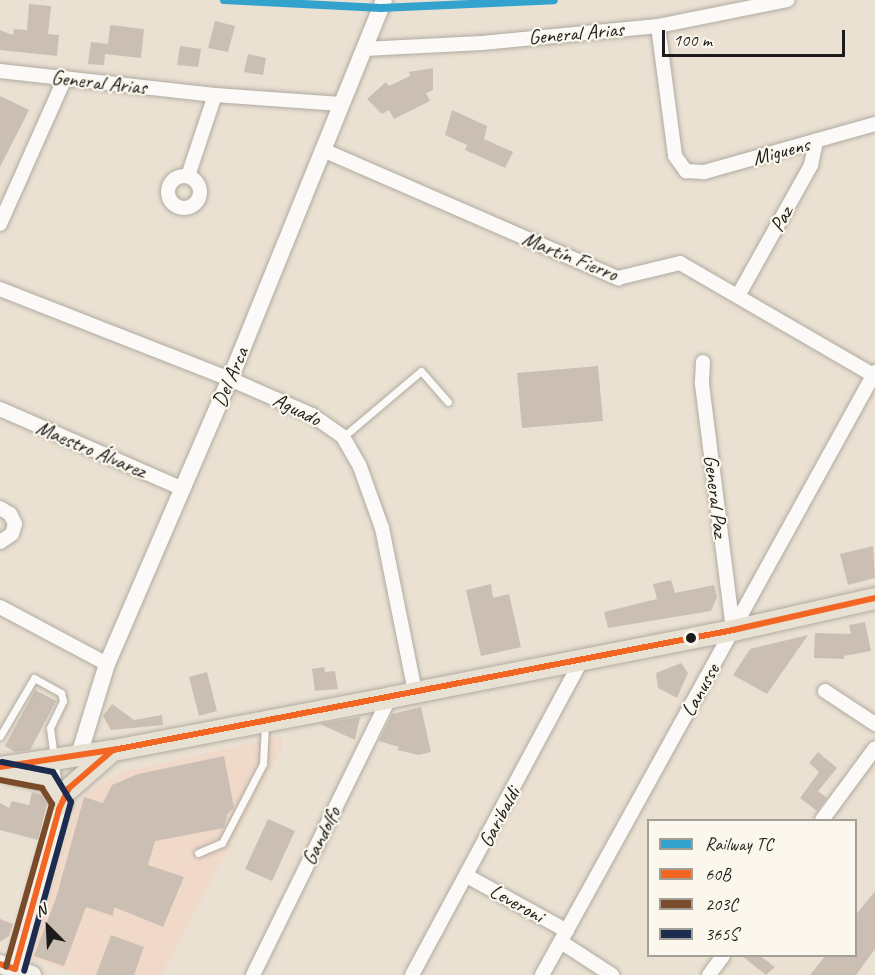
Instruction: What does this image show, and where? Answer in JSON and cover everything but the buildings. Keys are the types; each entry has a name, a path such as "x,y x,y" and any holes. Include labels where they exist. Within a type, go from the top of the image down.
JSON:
{"main road":[{"path":"0,769 52,758 113,750 733,630 875,598"},
{"path":"65,796 113,750"},
{"path":"15,971 79,755"},
{"path":"0,769 48,780 65,796"}],"street":[{"name":"Del Arca","path":"79,755 107,664 230,379 384,0"},
{"name":"General Arias","path":"364,49 482,43 658,26 787,0"},
{"name":"Miguens","path":"658,26 675,156 686,171 704,172 875,124"},
{"name":"General Arias","path":"0,71 215,95 341,104"},
{"path":"0,224 65,78"},
{"path":"188,176 215,95"},
{"name":"Paz","path":"738,294 811,165 816,141"},
{"name":"Martín Fierro","path":"323,150 618,278 629,278 671,262 680,263 738,294 874,374"},
{"name":"Aguado","path":"0,289 230,379 312,415 343,437 360,467 382,528 415,692"},
{"name":"General Paz","path":"703,362 702,384 733,630"},
{"name":"Lanusse","path":"542,975 874,374"},
{"name":"Maestro Álvarez","path":"0,410 181,488"},
{"path":"0,508 10,514 15,524 12,534 0,542"},
{"path":"0,608 107,664"},
{"name":"Garibaldi","path":"412,975 583,658"},
{"path":"825,691 875,724"},
{"name":"Gandolfo","path":"253,975 390,697"},
{"path":"823,819 875,748"},
{"name":"Leveroni","path":"467,876 564,937 612,975"},
{"path":"709,975 722,957"}],"lane":[{"path":"343,437 421,371 448,402"},
{"path":"0,735 34,678 61,693 63,701 50,728 52,758 65,796"},
{"path":"198,853 222,843 263,764 265,721"}],"shaded area":[{"path":"281,737 282,748 161,975 81,975 30,958 78,802 100,784 127,771"}],"rail line":[{"name":"TC","path":"224,0 381,8 554,0"}],"transit line":[{"name":"60B","path":"0,964 15,969 59,809 69,788 113,750 733,630 875,598"},
{"name":"60B","path":"0,767 117,749"},
{"name":"365S","path":"2,762 53,772 71,802 24,971"},
{"name":"203C","path":"0,780 42,788 52,804 6,967"}]}
